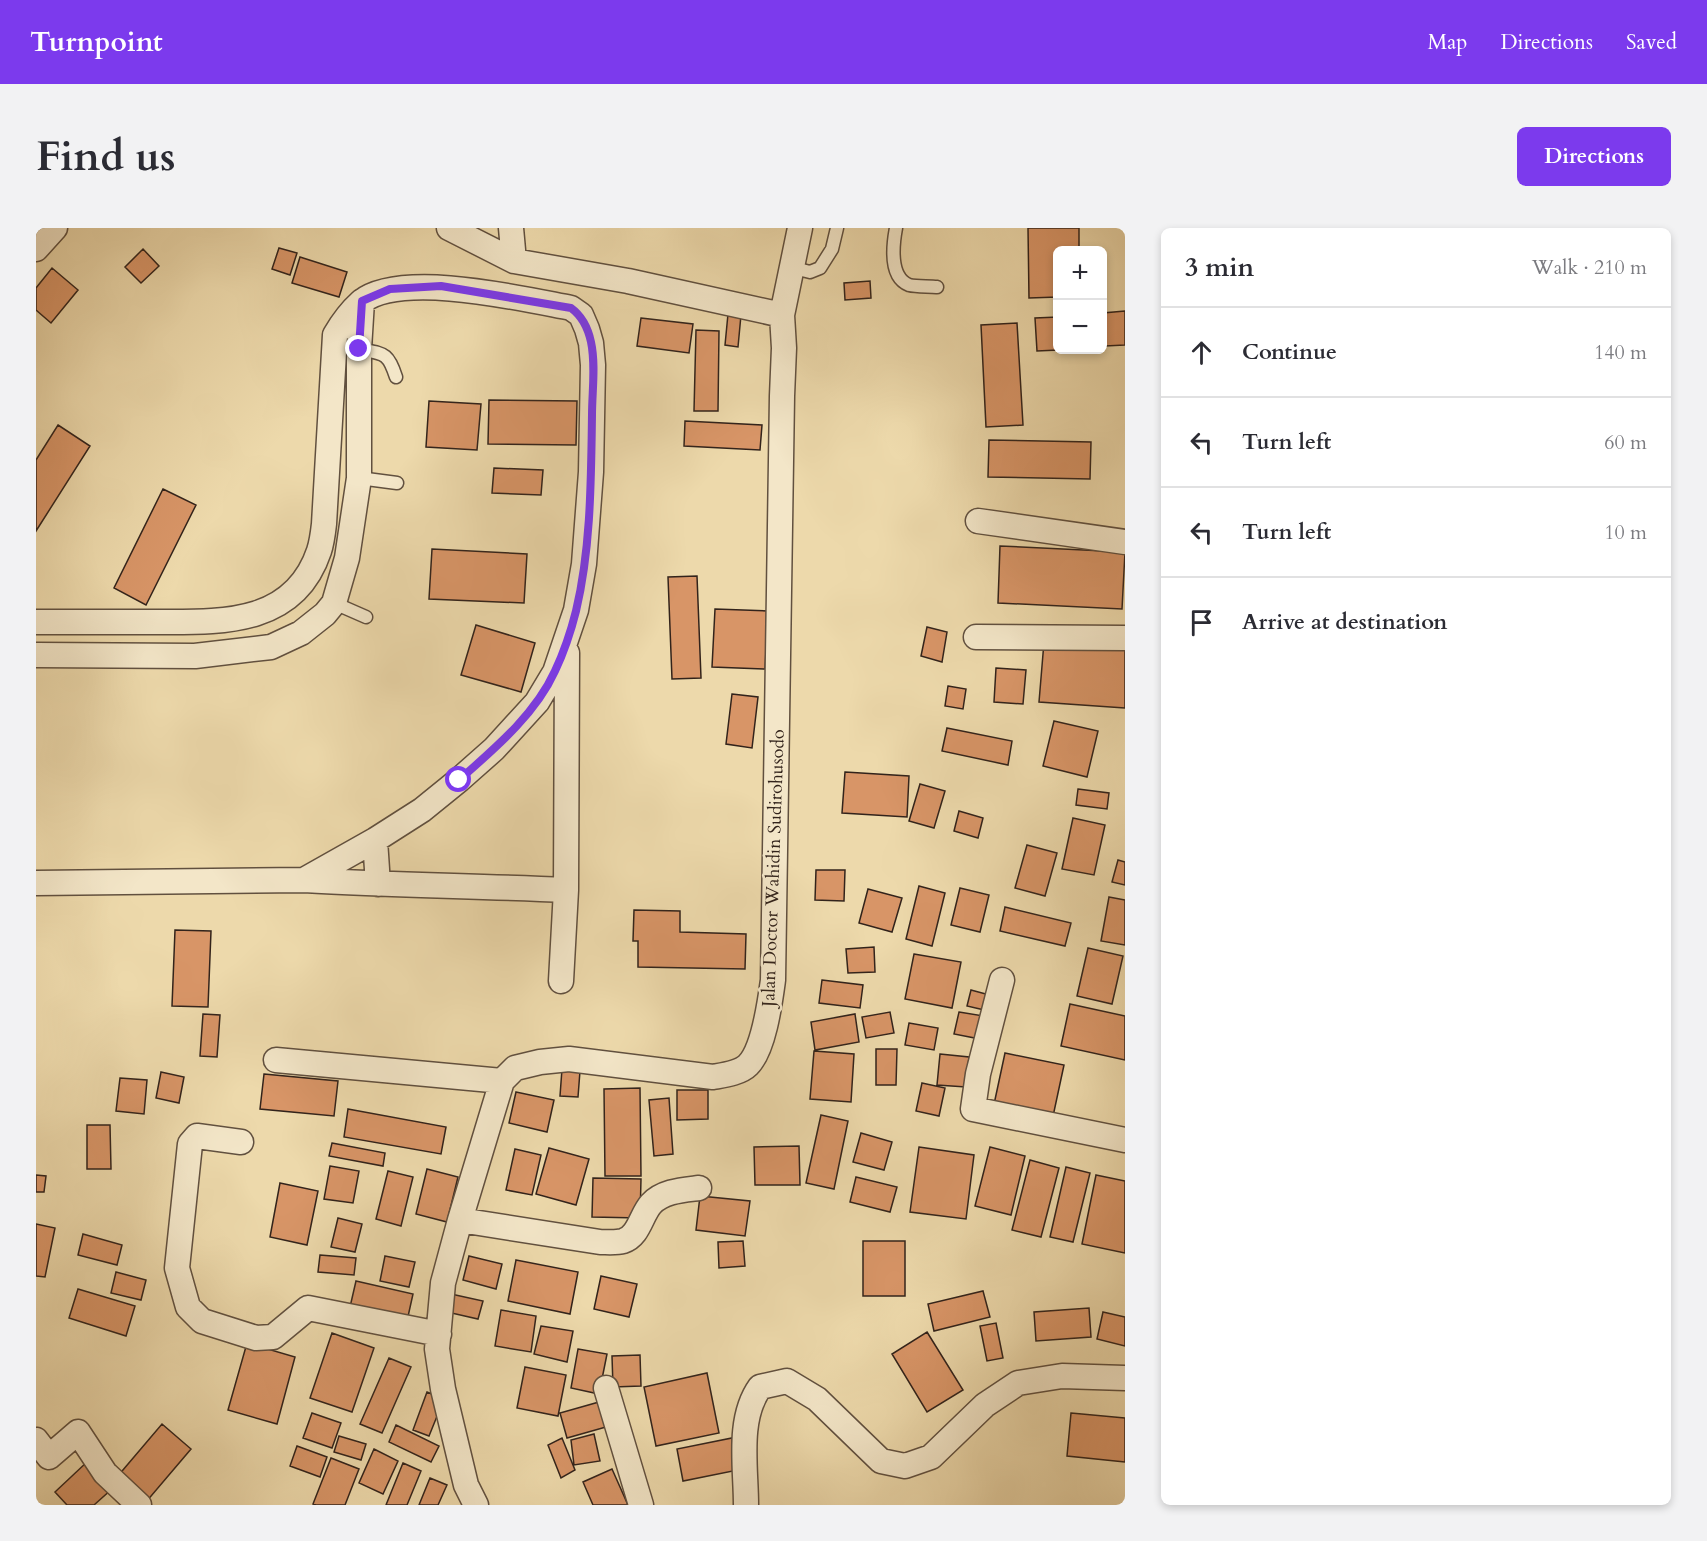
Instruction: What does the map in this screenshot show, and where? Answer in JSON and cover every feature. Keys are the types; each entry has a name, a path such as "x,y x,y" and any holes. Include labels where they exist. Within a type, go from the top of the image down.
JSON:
{"street":[{"path":"36,249 55,228"},
{"path":"450,228 514,261 628,281 782,315"},
{"path":"511,228 514,261"},
{"name":"Jalan Doctor Wahidin Sudirohusodo","path":"502,1082 515,1068 540,1062 569,1059 713,1077 730,1074 748,1065 758,1047 767,1019 773,980 784,348 782,315 790,267 800,228"},
{"path":"36,622 197,622 245,618 263,613 280,603 299,586 310,571 319,551 324,524 335,334 362,301 390,289 441,286 571,308 581,315 591,343 593,365 591,472 584,564 576,610 555,672 537,702 494,749 459,780 422,810 375,840 304,880"},
{"path":"36,655 195,656 271,647 301,633 324,614 334,603 347,558 359,478 359,349 362,301"},
{"path":"978,521 1125,542"},
{"path":"319,551 347,558"},
{"path":"195,656 197,622"},
{"path":"976,637 1125,638"},
{"path":"561,981 566,890 567,639"},
{"path":"375,840 378,884"},
{"path":"36,883 304,880 566,890"},
{"path":"1002,980 978,1074 973,1109 1125,1140"},
{"path":"276,1060 502,1082 443,1283 437,1349 443,1389 466,1485 476,1505"},
{"path":"241,1142 197,1136 190,1144 177,1268 188,1307 202,1321 256,1338 273,1337 308,1308 439,1334"},
{"path":"460,1220 600,1242 624,1241 636,1231 647,1210 659,1198 673,1192 699,1188"},
{"path":"746,1505 745,1432 751,1400 760,1387 787,1381 817,1399 881,1461 905,1466 931,1457 985,1404 1018,1383 1062,1376 1125,1378"},
{"path":"606,1388 641,1505"},
{"path":"36,1440 49,1457 78,1432 105,1473 139,1505"}],"lane":[{"path":"790,267 810,272 820,268 832,249 837,228"},
{"path":"896,228 893,242 895,264 900,277 908,285 937,287"},
{"path":"359,349 385,355 391,360 396,377"},
{"path":"359,478 397,483"},
{"path":"334,603 366,617"}],"building":[{"path":"1028,228 1079,228 1079,246 1053,246 1053,297 1029,298"},
{"path":"279,248 297,253 290,275 272,269"},
{"path":"143,249 159,266 141,283 125,267"},
{"path":"300,257 347,272 339,297 292,283"},
{"path":"52,268 78,290 51,323 36,310 36,288"},
{"path":"870,281 871,298 845,300 844,283"},
{"path":"1125,311 1125,345 1107,346 1107,313"},
{"path":"728,314 741,315 738,347 725,345"},
{"path":"1053,317 1053,350 1037,351 1035,318"},
{"path":"641,318 693,324 689,353 637,346"},
{"path":"1017,323 1023,425 986,427 981,325"},
{"path":"696,330 719,331 718,411 694,411"},
{"path":"489,400 577,401 576,445 488,444"},
{"path":"429,401 481,404 477,450 426,447"},
{"path":"685,421 762,425 760,450 684,446"},
{"path":"58,425 90,446 36,531 36,460"},
{"path":"989,440 1091,442 1090,479 988,477"},
{"path":"494,468 543,470 541,495 492,493"},
{"path":"163,489 196,505 146,605 114,588"},
{"path":"1000,546 1125,552 1122,609 998,603"},
{"path":"432,549 527,554 524,603 429,599"},
{"path":"697,576 701,678 672,679 668,577"},
{"path":"715,609 768,611 765,669 712,667"},
{"path":"476,625 535,643 521,692 461,675"},
{"path":"927,627 947,632 942,662 921,656"},
{"path":"1044,642 1125,648 1125,708 1039,702"},
{"path":"996,668 1026,670 1023,704 994,702"},
{"path":"948,686 966,689 963,709 945,706"},
{"path":"732,694 758,697 752,748 726,744"},
{"path":"1054,721 1098,731 1087,777 1043,766"},
{"path":"947,728 1012,741 1008,765 942,751"},
{"path":"845,772 909,776 907,817 842,813"},
{"path":"920,784 945,791 934,828 909,821"},
{"path":"1078,789 1109,793 1107,809 1076,805"},
{"path":"959,811 983,818 978,838 954,831"},
{"path":"1073,818 1105,825 1094,875 1062,869"},
{"path":"1027,845 1057,853 1045,896 1015,888"},
{"path":"1118,860 1125,862 1125,885 1112,882"},
{"path":"816,870 845,870 844,901 815,900"},
{"path":"919,886 945,893 932,946 906,939"},
{"path":"960,888 989,895 980,932 951,925"},
{"path":"868,889 902,898 892,932 859,923"},
{"path":"1109,897 1125,900 1125,945 1101,941"},
{"path":"1005,907 1071,923 1065,946 1000,931"},
{"path":"634,910 680,911 680,932 746,934 745,969 638,967 638,941 633,941"},
{"path":"175,930 211,931 208,1007 172,1006"},
{"path":"874,947 875,972 848,973 846,949"},
{"path":"1088,948 1123,956 1112,1004 1077,996"},
{"path":"914,954 961,962 952,1008 905,999"},
{"path":"822,980 863,985 860,1008 819,1003"},
{"path":"971,990 997,997 993,1012 967,1006"},
{"path":"1070,1004 1125,1016 1125,1060 1061,1046"},
{"path":"890,1012 894,1033 866,1038 862,1017"},
{"path":"959,1012 984,1016 980,1039 954,1034"},
{"path":"203,1014 220,1015 217,1057 200,1056"},
{"path":"855,1014 859,1042 815,1050 811,1022"},
{"path":"909,1023 938,1028 934,1050 905,1045"},
{"path":"876,1049 897,1049 896,1085 876,1085"},
{"path":"814,1051 854,1054 851,1102 810,1099"},
{"path":"1005,1053 1064,1065 1052,1121 993,1109"},
{"path":"940,1054 969,1057 966,1087 937,1085"},
{"path":"562,1069 580,1071 578,1097 560,1096"},
{"path":"161,1072 184,1077 179,1103 156,1098"},
{"path":"264,1074 338,1081 334,1116 260,1109"},
{"path":"120,1078 147,1080 144,1114 116,1111"},
{"path":"922,1083 945,1088 939,1116 916,1111"},
{"path":"640,1088 641,1176 605,1176 604,1089"},
{"path":"677,1090 708,1090 708,1119 677,1120"},
{"path":"516,1092 554,1100 547,1132 509,1123"},
{"path":"669,1098 673,1154 654,1156 649,1100"},
{"path":"348,1109 446,1127 441,1154 344,1137"},
{"path":"821,1115 848,1121 834,1189 806,1183"},
{"path":"87,1125 110,1125 111,1169 87,1169"},
{"path":"861,1133 892,1142 884,1170 853,1162"},
{"path":"332,1143 385,1153 383,1166 329,1156"},
{"path":"799,1146 800,1185 755,1185 754,1147"},
{"path":"919,1147 974,1155 966,1219 910,1212"},
{"path":"990,1147 1025,1156 1011,1215 975,1206"},
{"path":"549,1148 589,1159 576,1205 536,1194"},
{"path":"515,1149 541,1155 532,1195 506,1190"},
{"path":"1030,1160 1059,1168 1041,1237 1012,1230"},
{"path":"330,1166 359,1171 353,1203 324,1199"},
{"path":"1066,1167 1090,1173 1073,1242 1050,1237"},
{"path":"427,1169 458,1177 447,1222 416,1214"},
{"path":"388,1171 413,1177 401,1226 376,1219"},
{"path":"36,1175 46,1176 44,1192 36,1192"},
{"path":"1096,1175 1125,1181 1125,1253 1082,1244"},
{"path":"856,1177 897,1187 890,1212 850,1202"},
{"path":"593,1178 641,1179 640,1218 592,1217"},
{"path":"280,1183 318,1191 307,1245 270,1237"},
{"path":"700,1196 750,1201 745,1236 696,1230"},
{"path":"338,1218 362,1224 355,1252 331,1247"},
{"path":"36,1224 55,1228 45,1277 36,1276"},
{"path":"83,1234 122,1245 117,1265 78,1255"},
{"path":"743,1241 745,1266 719,1268 718,1242"},
{"path":"863,1241 905,1241 905,1296 863,1296"},
{"path":"320,1255 356,1258 354,1275 318,1272"},
{"path":"385,1256 415,1262 409,1287 380,1281"},
{"path":"469,1256 502,1264 496,1289 463,1280"},
{"path":"516,1260 578,1272 570,1314 508,1301"},
{"path":"116,1272 146,1280 141,1300 111,1293"},
{"path":"601,1276 637,1284 629,1317 594,1309"},
{"path":"356,1281 413,1294 407,1321 350,1307"},
{"path":"78,1289 135,1306 126,1336 69,1318"},
{"path":"983,1291 990,1317 934,1331 928,1304"},
{"path":"451,1294 483,1301 478,1319 447,1312"},
{"path":"1089,1308 1091,1337 1036,1341 1034,1312"},
{"path":"501,1310 536,1316 531,1352 495,1346"},
{"path":"1103,1312 1125,1317 1125,1346 1097,1339"},
{"path":"996,1323 1003,1358 987,1361 980,1326"},
{"path":"541,1326 573,1331 567,1362 534,1354"},
{"path":"927,1332 963,1390 927,1412 892,1354"},
{"path":"332,1333 374,1348 352,1412 310,1398"},
{"path":"247,1343 295,1357 277,1424 228,1410"},
{"path":"578,1349 607,1354 599,1394 571,1388"},
{"path":"640,1355 641,1386 613,1387 612,1356"},
{"path":"389,1358 411,1367 382,1433 360,1424"},
{"path":"525,1367 566,1375 558,1416 517,1408"},
{"path":"707,1373 719,1433 656,1446 644,1387"},
{"path":"427,1392 444,1399 429,1436 413,1430"},
{"path":"599,1402 606,1427 567,1438 560,1413"},
{"path":"312,1413 341,1423 332,1448 303,1438"},
{"path":"1071,1413 1125,1418 1125,1462 1067,1456"},
{"path":"162,1424 191,1449 146,1502 117,1477"},
{"path":"396,1425 439,1446 431,1462 389,1442"},
{"path":"594,1434 600,1461 574,1465 571,1440"},
{"path":"339,1436 366,1444 361,1460 334,1452"},
{"path":"562,1438 575,1470 561,1478 548,1445"},
{"path":"732,1438 738,1470 683,1481 677,1449"},
{"path":"297,1446 327,1457 320,1477 290,1466"},
{"path":"374,1449 398,1461 383,1494 359,1483"},
{"path":"331,1458 359,1469 345,1505 313,1504"},
{"path":"88,1461 113,1488 94,1505 67,1505 55,1492"},
{"path":"403,1463 421,1471 407,1505 386,1505"},
{"path":"612,1469 628,1505 593,1505 583,1482"},
{"path":"430,1478 447,1485 438,1505 419,1505"}],"route":[{"path":"359,349 362,301 390,289 441,286 571,308 581,315 591,343 593,365 591,472 584,564 576,610 555,672 537,702 494,749 459,780"}]}
